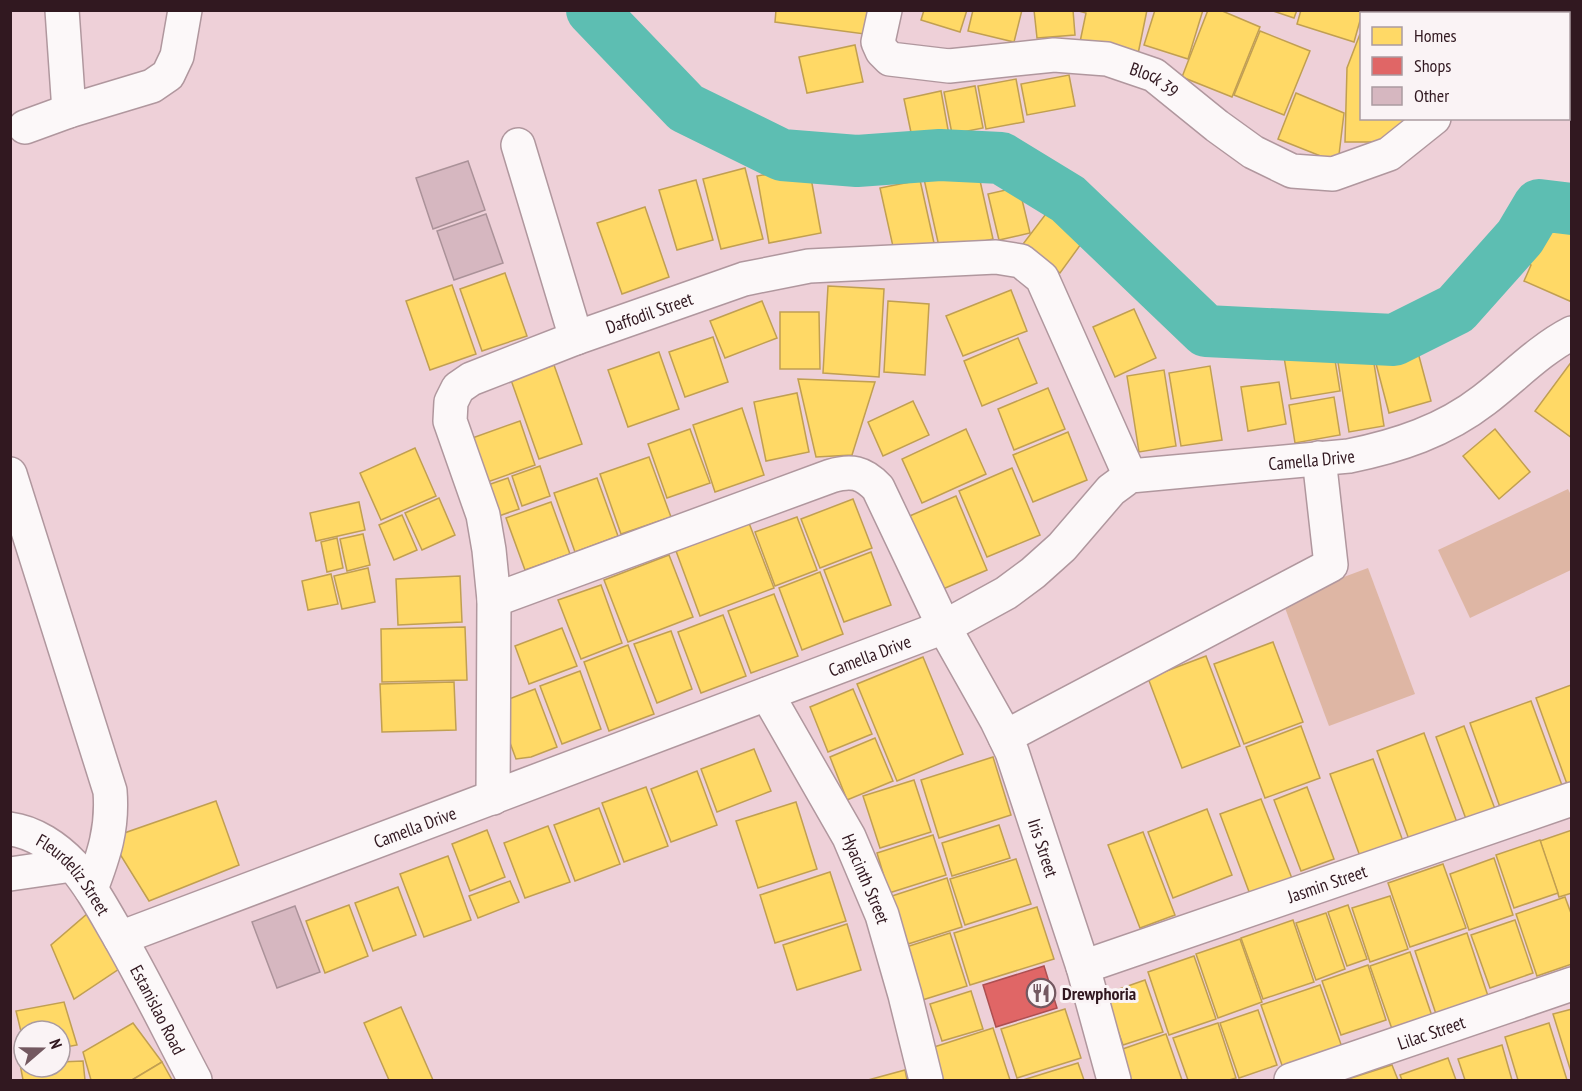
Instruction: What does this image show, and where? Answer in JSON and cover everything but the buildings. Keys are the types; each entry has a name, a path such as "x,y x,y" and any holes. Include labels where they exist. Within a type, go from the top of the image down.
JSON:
{"street":[{"path":"62,10 69,111"},
{"path":"25,127 152,86 168,75 177,56 185,10"},
{"name":"Block 39","path":"885,10 878,42 882,51 890,59 949,66 1054,55 1107,59 1154,75 1244,145 1292,171 1334,174 1389,154 1432,120"},
{"path":"1565,10 1572,12"},
{"path":"518,145 576,338"},
{"name":"Daffodil Street","path":"493,798 494,600 489,550 483,515 450,421 451,402 458,388 471,379 576,338 744,279 808,266 996,257 1021,261 1042,278 1130,476"},
{"name":"Camella Drive","path":"120,938 944,627 1006,593 1034,573 1062,547 1111,490 1130,476 1349,456 1383,449 1426,435 1482,401 1557,341 1572,333"},
{"path":"1005,737 1331,565 1319,458"},
{"name":"Iris Street","path":"494,600 831,476 854,472 869,478 878,488 944,627 1012,752 1083,966 1114,1080"},
{"path":"10,474 110,791 112,807 107,845 81,877 10,874"},
{"name":"Hyacinth Street","path":"767,694 849,837 882,915 905,994 926,1080"},
{"name":"Jasmin Street","path":"1083,966 1572,799"},
{"name":"Fleurdeliz Street","path":"10,829 39,839 57,850 81,877 120,938"},
{"name":"Estanislao Road","path":"120,938 195,1080"},
{"name":"Lilac Street","path":"1296,1080 1572,984"}],"shaded area":[{"path":"1568,489 1572,497 1571,570 1470,618 1438,550"},
{"path":"1368,568 1415,694 1329,726 1282,600"}],"waterway":[{"path":"592,10 686,108 782,155 857,161 940,155 1001,158 1068,199 1206,331 1394,340 1456,309 1520,237 1539,205 1572,209"}],"place":[{"name":"Drewphoria","path":"1041,993"}]}
